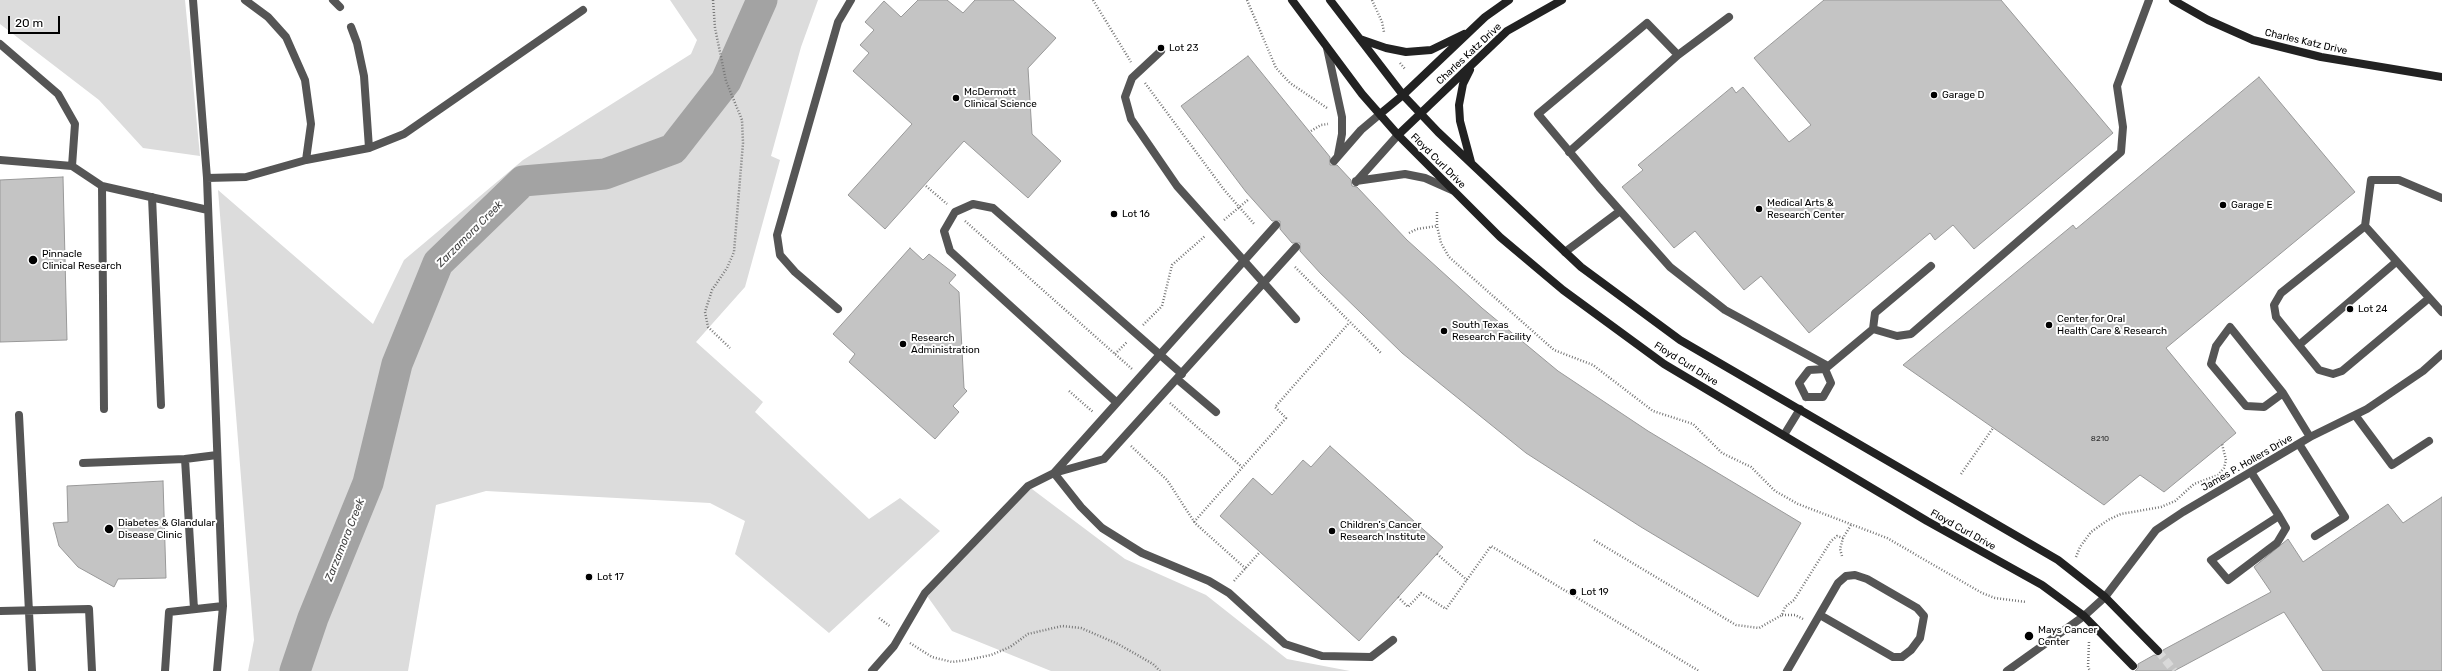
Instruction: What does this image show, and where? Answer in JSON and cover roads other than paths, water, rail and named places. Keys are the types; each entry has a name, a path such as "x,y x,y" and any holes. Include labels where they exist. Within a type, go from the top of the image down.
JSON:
{"street":[{"path":"193,0 207,178 223,606 217,671"},
{"path":"245,0 268,17 286,37 305,80 311,124 306,160"},
{"path":"333,0 340,7"},
{"path":"838,310 795,272 780,255 777,234 838,22 851,0"},
{"name":"Floyd Curl Drive","path":"1292,0 1327,47 1398,135 1500,237 1563,290 1664,364 1927,521 2042,585 2084,616 2133,666"},
{"name":"Floyd Curl Drive","path":"1330,0 1403,95 1438,132 1581,267 1680,340 2058,560 2105,597 2158,651"},
{"name":"Charles Katz Drive","path":"1380,114 1403,95 1470,31 1509,0"},
{"name":"Charles Katz Drive","path":"1398,135 1508,31 1562,0"},
{"path":"1873,329 1897,336 1911,334 2121,152 2123,127 2116,86 2149,0"},
{"name":"Charles Katz Drive","path":"2174,0 2208,20 2253,40 2321,57 2442,77"},
{"path":"207,178 246,177 306,160 369,148 404,134 583,10"},
{"path":"1569,152 1678,55 1729,17"},
{"path":"1678,55 1647,23 1538,114 1569,152 1670,267 1726,310 1826,368 1831,383 1823,397 1806,397"},
{"path":"351,27 357,43 364,76 369,148"},
{"path":"1360,39 1386,48 1406,52 1431,50 1470,31"},
{"path":"0,44 58,94 75,124 72,166"},
{"path":"1327,47 1342,117 1342,134 1336,158 1361,130 1380,114"},
{"path":"1161,52 1132,78 1125,97 1131,119 1177,186 1296,320"},
{"path":"1472,163 1462,132 1459,105 1463,84 1473,64"},
{"path":"1398,135 1355,182 1405,174 1425,178 1453,190"},
{"path":"0,160 72,166 102,186 208,210"},
{"path":"2428,299 2342,371 2333,374 2319,370 2276,317 2274,305 2281,293 2365,226 2371,180 2399,180 2442,198"},
{"path":"102,186 104,409"},
{"path":"152,197 161,405"},
{"path":"1116,402 950,251 944,231 955,212 973,204 993,208 1159,354 1179,377 1216,412"},
{"path":"1565,252 1620,211"},
{"path":"1054,473 1100,419 1276,225"},
{"path":"2365,226 2428,299 2442,312"},
{"path":"872,671 894,646 925,593 1028,486 1054,473 1104,459 1296,247"},
{"path":"2299,345 2396,262"},
{"path":"1806,397 1799,383 1809,370 1826,368 1873,329 1875,313 1931,266"},
{"path":"2283,393 2264,407 2246,406 2211,364 2216,346 2230,327 2283,393 2310,437"},
{"name":"James P. Hollers Drive","path":"2007,671 2084,616 2105,597 2156,530 2183,512 2310,437 2356,415 2423,371 2442,354"},
{"path":"1784,435 1806,397"},
{"path":"19,415 32,671"},
{"path":"2356,415 2392,466 2429,441"},
{"path":"2299,444 2345,517 2315,536"},
{"path":"83,464 185,459 217,455"},
{"path":"185,459 194,609"},
{"path":"2251,472 2279,516 2286,528 2277,543 2228,580 2211,560 2279,516"},
{"path":"1054,473 1081,507 1102,528 1142,553 1210,581 1229,593 1285,644 1322,656 1371,657 1393,640"},
{"path":"1787,671 1838,583 1846,576 1855,575 1867,579 1917,608 1924,616 1920,638 1911,650 1902,657 1893,657 1820,615"},
{"path":"165,671 169,612 223,606"},
{"path":"0,611 89,609 92,671"}],"waterway":[{"name":"Zarzamora Creek","path":"295,671 313,618 368,483 397,364 438,263 523,181 605,174 673,149 726,81 762,0"}],"tunnel":[{"path":"2158,651 2174,671"}],"place":[{"name":"Lot 23","path":"1161,48"},
{"name":"Garage D","path":"1934,95"},
{"name":"McDermott Clinical Science","path":"956,98"},
{"name":"Garage E","path":"2223,205"},
{"name":"Medical Arts & Research Center","path":"1759,209"},
{"name":"Lot 16","path":"1114,214"},
{"name":"Pinnacle Clinical Research","path":"33,260"},
{"name":"Lot 24","path":"2350,309"},
{"name":"Center for Oral Health Care & Research","path":"2049,325"},
{"name":"South Texas Research Facility","path":"1444,331"},
{"name":"Research Administration","path":"903,344"},
{"name":"Diabetes & Glandular Disease Clinic","path":"109,529"},
{"name":"Children's Cancer Research Institute","path":"1332,531"},
{"name":"Lot 17","path":"589,577"},
{"name":"Lot 19","path":"1573,592"},
{"name":"Mays Cancer Center","path":"2029,636"}]}
